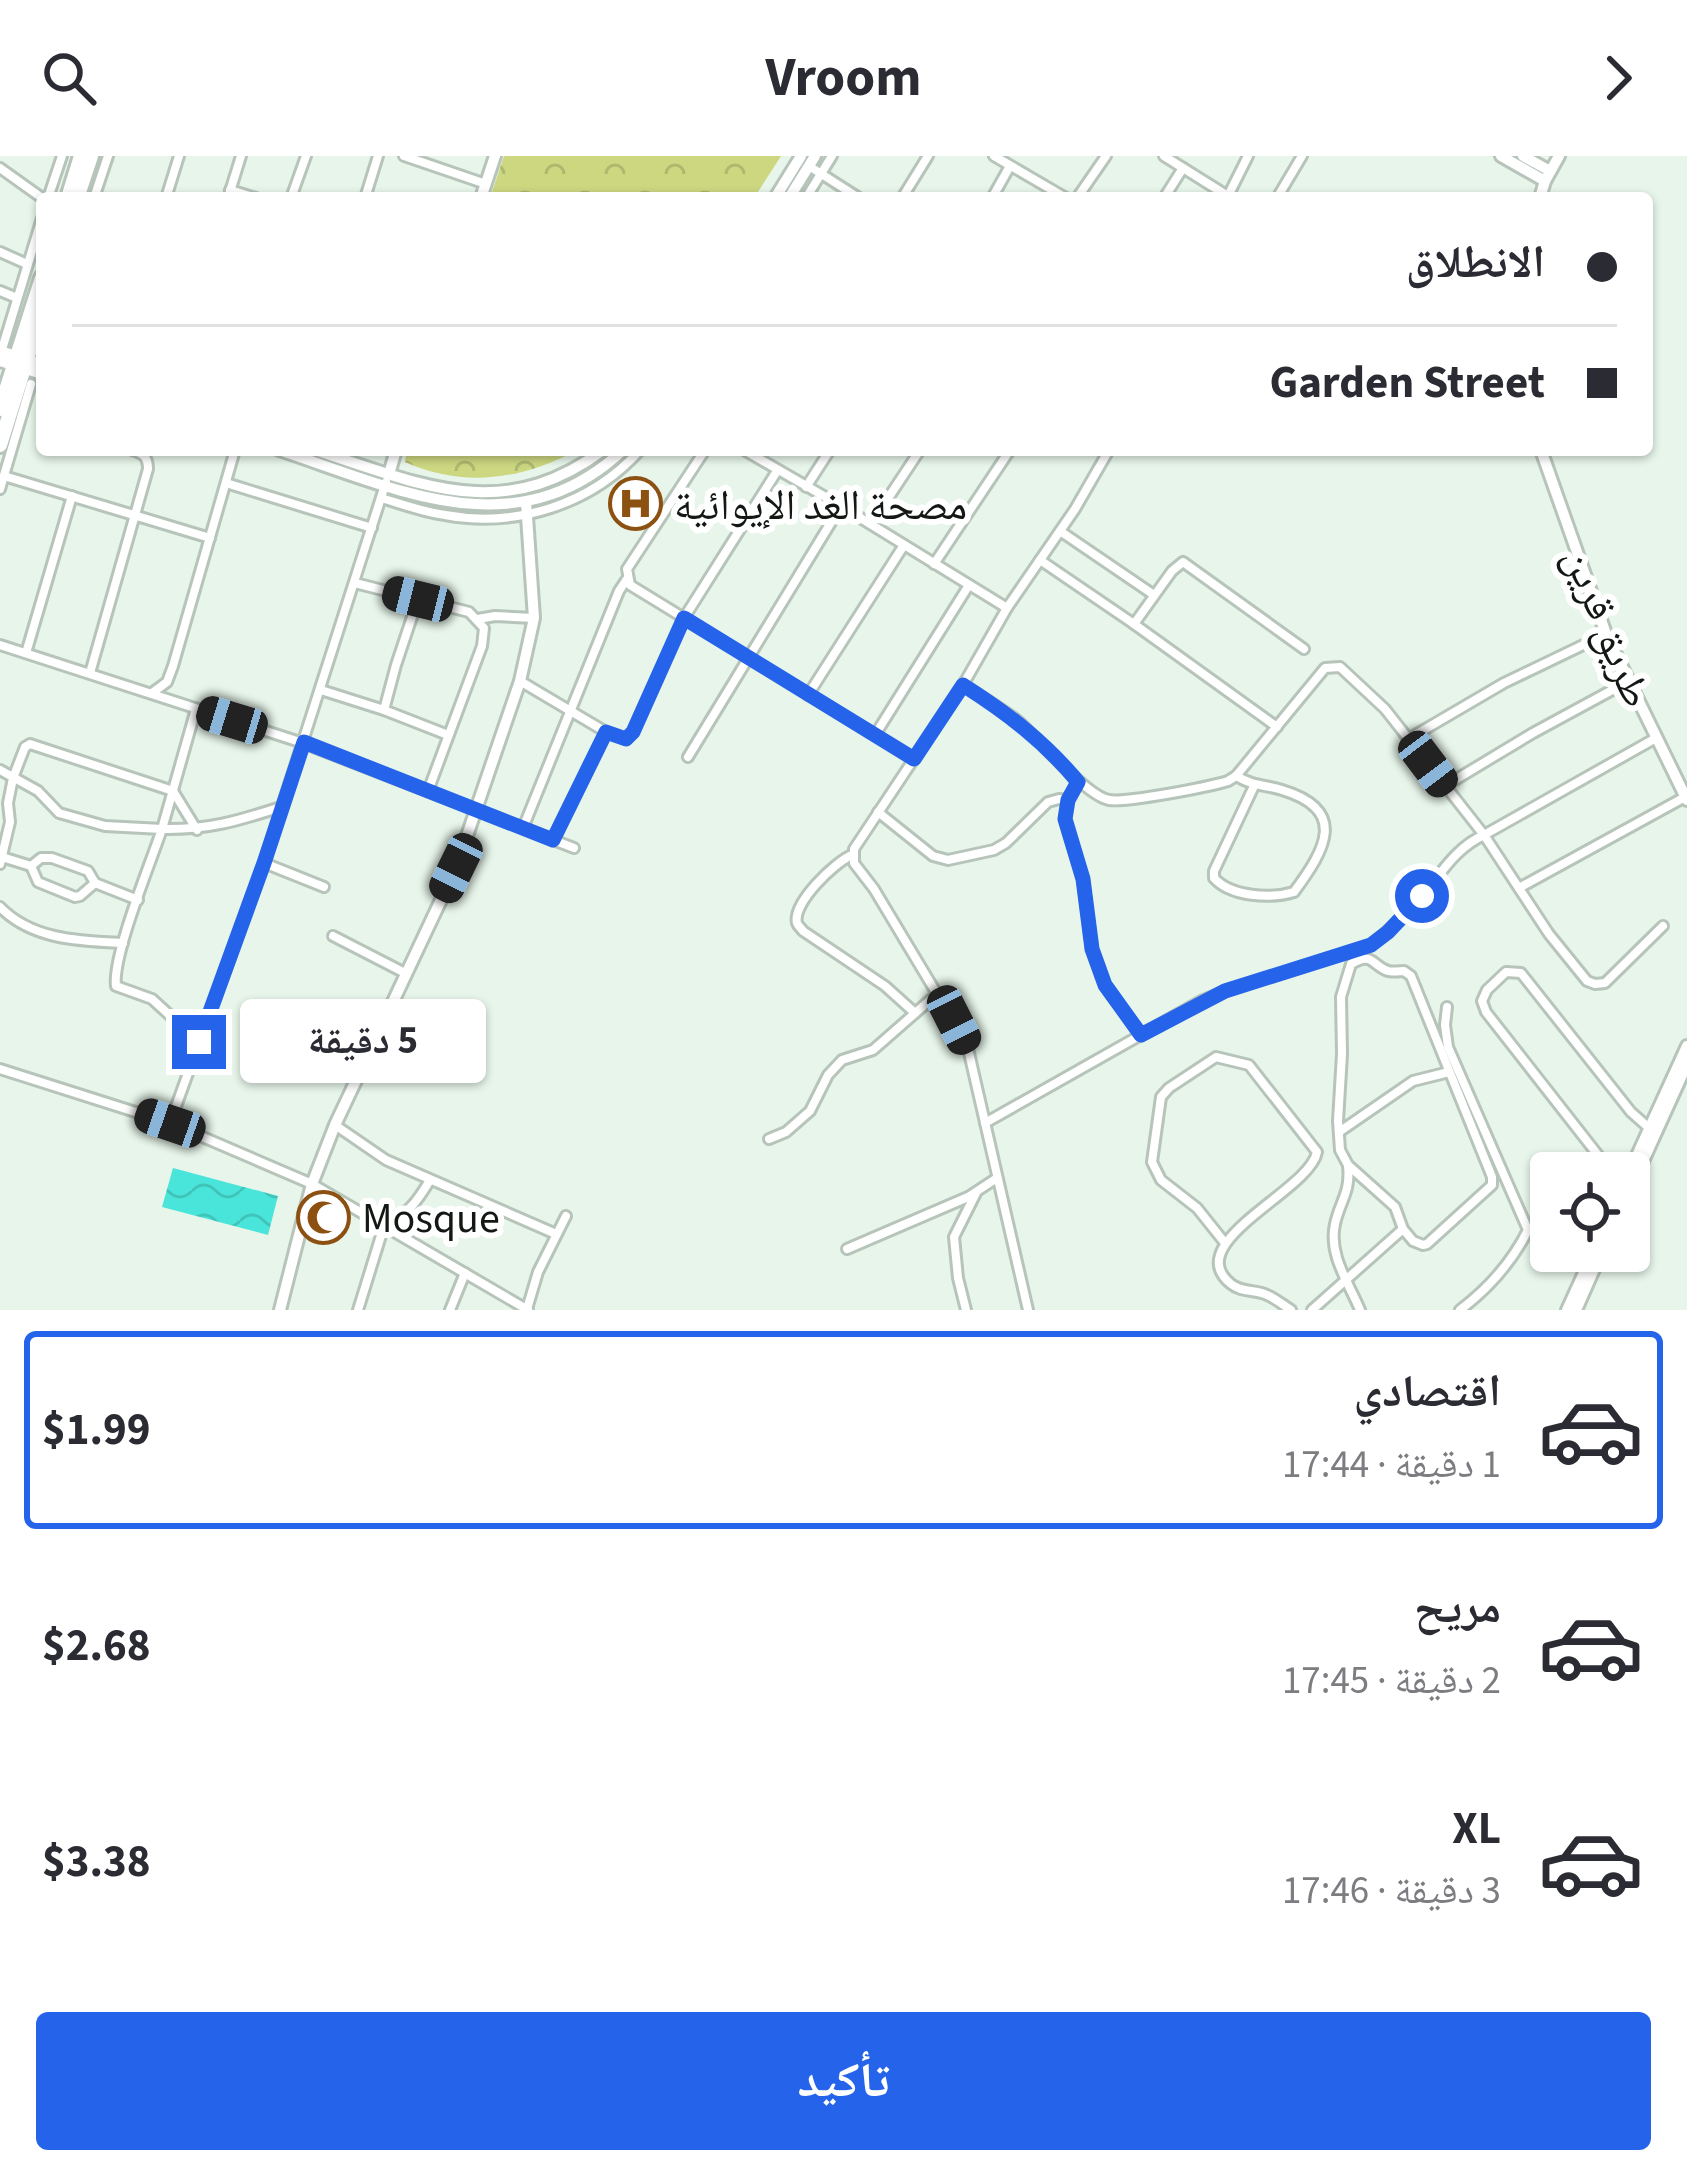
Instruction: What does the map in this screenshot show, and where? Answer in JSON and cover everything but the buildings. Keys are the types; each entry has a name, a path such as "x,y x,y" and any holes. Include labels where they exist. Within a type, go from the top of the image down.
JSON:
{"highway":[{"path":"70,192 81,156"},
{"path":"79,192 92,156"},
{"path":"23,359 36,304"},
{"path":"0,445 10,393 36,326"},
{"path":"0,409 10,393"}],"main road":[{"path":"484,192 494,156"},
{"path":"1501,156 1542,170"},
{"path":"1523,156 1542,170"},
{"path":"1542,170 1559,156"},
{"path":"780,192 808,159"},
{"path":"792,192 808,159"},
{"path":"10,393 23,359"},
{"path":"302,456 447,509 526,502 594,481 617,456"},
{"path":"327,456 385,485 464,494 525,488 556,479 596,456"},
{"path":"385,485 394,456"},
{"name":"طريق قرين","path":"1543,456 1606,634 1686,798"},
{"path":"280,1310 312,1184 335,1124 456,868 520,681 534,619 526,502"},
{"path":"1638,1152 1687,1046"},
{"path":"1647,1152 1687,1064"},
{"path":"1571,1310 1588,1272"}],"street":[{"path":"47,192 62,156"},
{"path":"96,192 108,156"},
{"path":"168,192 179,156"},
{"path":"230,192 242,156"},
{"path":"293,192 305,156"},
{"path":"367,192 378,156"},
{"path":"404,156 486,184"},
{"path":"810,192 832,156"},
{"path":"906,192 928,156"},
{"path":"994,156 1056,192"},
{"path":"1081,192 1106,156"},
{"path":"1166,156 1221,192"},
{"path":"1231,192 1248,156"},
{"path":"1281,192 1302,156"},
{"path":"808,159 821,174 850,192"},
{"path":"995,192 1010,166"},
{"path":"1168,192 1183,167"},
{"path":"0,168 36,192"},
{"path":"0,489 23,359 17,298 36,236"},
{"path":"0,252 27,263"},
{"path":"0,291 17,298"},
{"path":"90,673 136,515 148,460 145,456"},
{"path":"144,692 157,692 167,682 233,456"},
{"path":"447,509 490,519 528,516 634,456"},
{"path":"701,456 627,569 631,585 914,759"},
{"path":"755,456 1007,608"},
{"path":"806,487 826,456"},
{"path":"871,524 916,456"},
{"path":"934,564 1006,456"},
{"path":"915,1012 803,931 796,917 828,870 852,855 1105,456"},
{"path":"520,681 626,739 684,618 777,471"},
{"path":"4,476 211,538"},
{"path":"226,483 372,528"},
{"path":"170,1123 264,863 385,485"},
{"path":"26,653 72,496"},
{"path":"688,757 841,506"},
{"path":"1060,531 1154,596"},
{"path":"808,695 904,544"},
{"path":"1040,560 1276,727"},
{"path":"1134,624 1177,565 1187,563 1304,649"},
{"path":"524,828 627,579"},
{"path":"355,583 469,612 484,628 428,791"},
{"path":"874,734 969,585"},
{"path":"384,710 418,599"},
{"path":"478,619 534,619"},
{"path":"1410,738 1504,683 1606,634"},
{"path":"0,645 304,742 574,848"},
{"path":"963,685 1016,719 1096,796 1114,801 1221,783 1237,776 1325,668 1333,666 1345,671 1410,738 1580,974 1594,984 1605,983 1663,926"},
{"path":"1444,786 1627,682"},
{"path":"321,689 448,735"},
{"path":"196,709 115,978 116,986 152,999 199,1042"},
{"path":"553,840 606,732"},
{"path":"985,1123 1225,991 1371,945 1475,838 1656,738"},
{"path":"138,900 95,883 88,871 52,858 41,858 31,866 1,861 13,778 25,747 29,744 172,791 197,830"},
{"path":"0,770 38,791 54,809 105,826 197,830 282,806"},
{"path":"1237,776 1254,786 1297,796 1314,805 1325,819 1321,845 1294,892 1237,891 1214,878 1254,786"},
{"path":"1078,782 1065,819 1083,879 1097,968 1141,1035"},
{"path":"1519,888 1686,798"},
{"path":"878,812 933,856 948,860 994,850 1048,802 1068,800"},
{"path":"852,855 967,1044 1028,1310"},
{"path":"264,863 325,887"},
{"path":"31,866 38,882 75,897 95,883"},
{"path":"0,907 21,926 68,940 123,944"},
{"path":"333,936 405,973"},
{"path":"1371,959 1389,972 1408,972 1492,1185 1427,1244 1413,1241 1402,1229 1395,1207 1348,1165 1340,1150 1339,1132 1341,997 1355,962 1371,959"},
{"path":"1596,1152 1486,1012 1482,1001 1506,972 1521,973 1631,1112 1649,1128"},
{"path":"769,1138 786,1132 810,1111 828,1075 842,1060 873,1050 937,994"},
{"path":"1448,1007 1445,1039 1528,1230 1501,1272 1460,1310"},
{"path":"1225,1243 1197,1208 1161,1180 1152,1162 1161,1097 1216,1057 1249,1065 1317,1152 1311,1168 1225,1243 1218,1264 1231,1284 1243,1291 1263,1292 1291,1310"},
{"path":"0,1069 170,1123 312,1184 527,1310 538,1272 566,1216"},
{"path":"1339,1132 1414,1082 1449,1072"},
{"path":"335,1124 386,1160 556,1234"},
{"path":"1348,1165 1348,1189 1334,1227 1336,1257 1360,1310"},
{"path":"847,1250 998,1178"},
{"path":"358,1310 384,1226 414,1207 430,1180"},
{"path":"966,1310 954,1237 976,1192"},
{"path":"1312,1310 1402,1229"},
{"path":"450,1310 465,1274"}],"green space":[{"path":"504,156 781,156 758,192 492,192"},
{"path":"406,456 564,456 514,474 470,478 405,462"}],"water":[{"path":"173,1168 278,1196 268,1235 162,1207"}],"place":[{"name":"مصحة الغد الإيوائية","path":"635,504"},
{"name":"Mosque","path":"323,1217"}],"route":[{"path":"199,1042 304,742 553,840 606,732 626,739 633,732 684,618 914,759 963,685 1016,719 1078,782 1065,819 1083,879 1092,949 1105,985 1141,1035 1225,991 1371,945 1422,896"}]}
